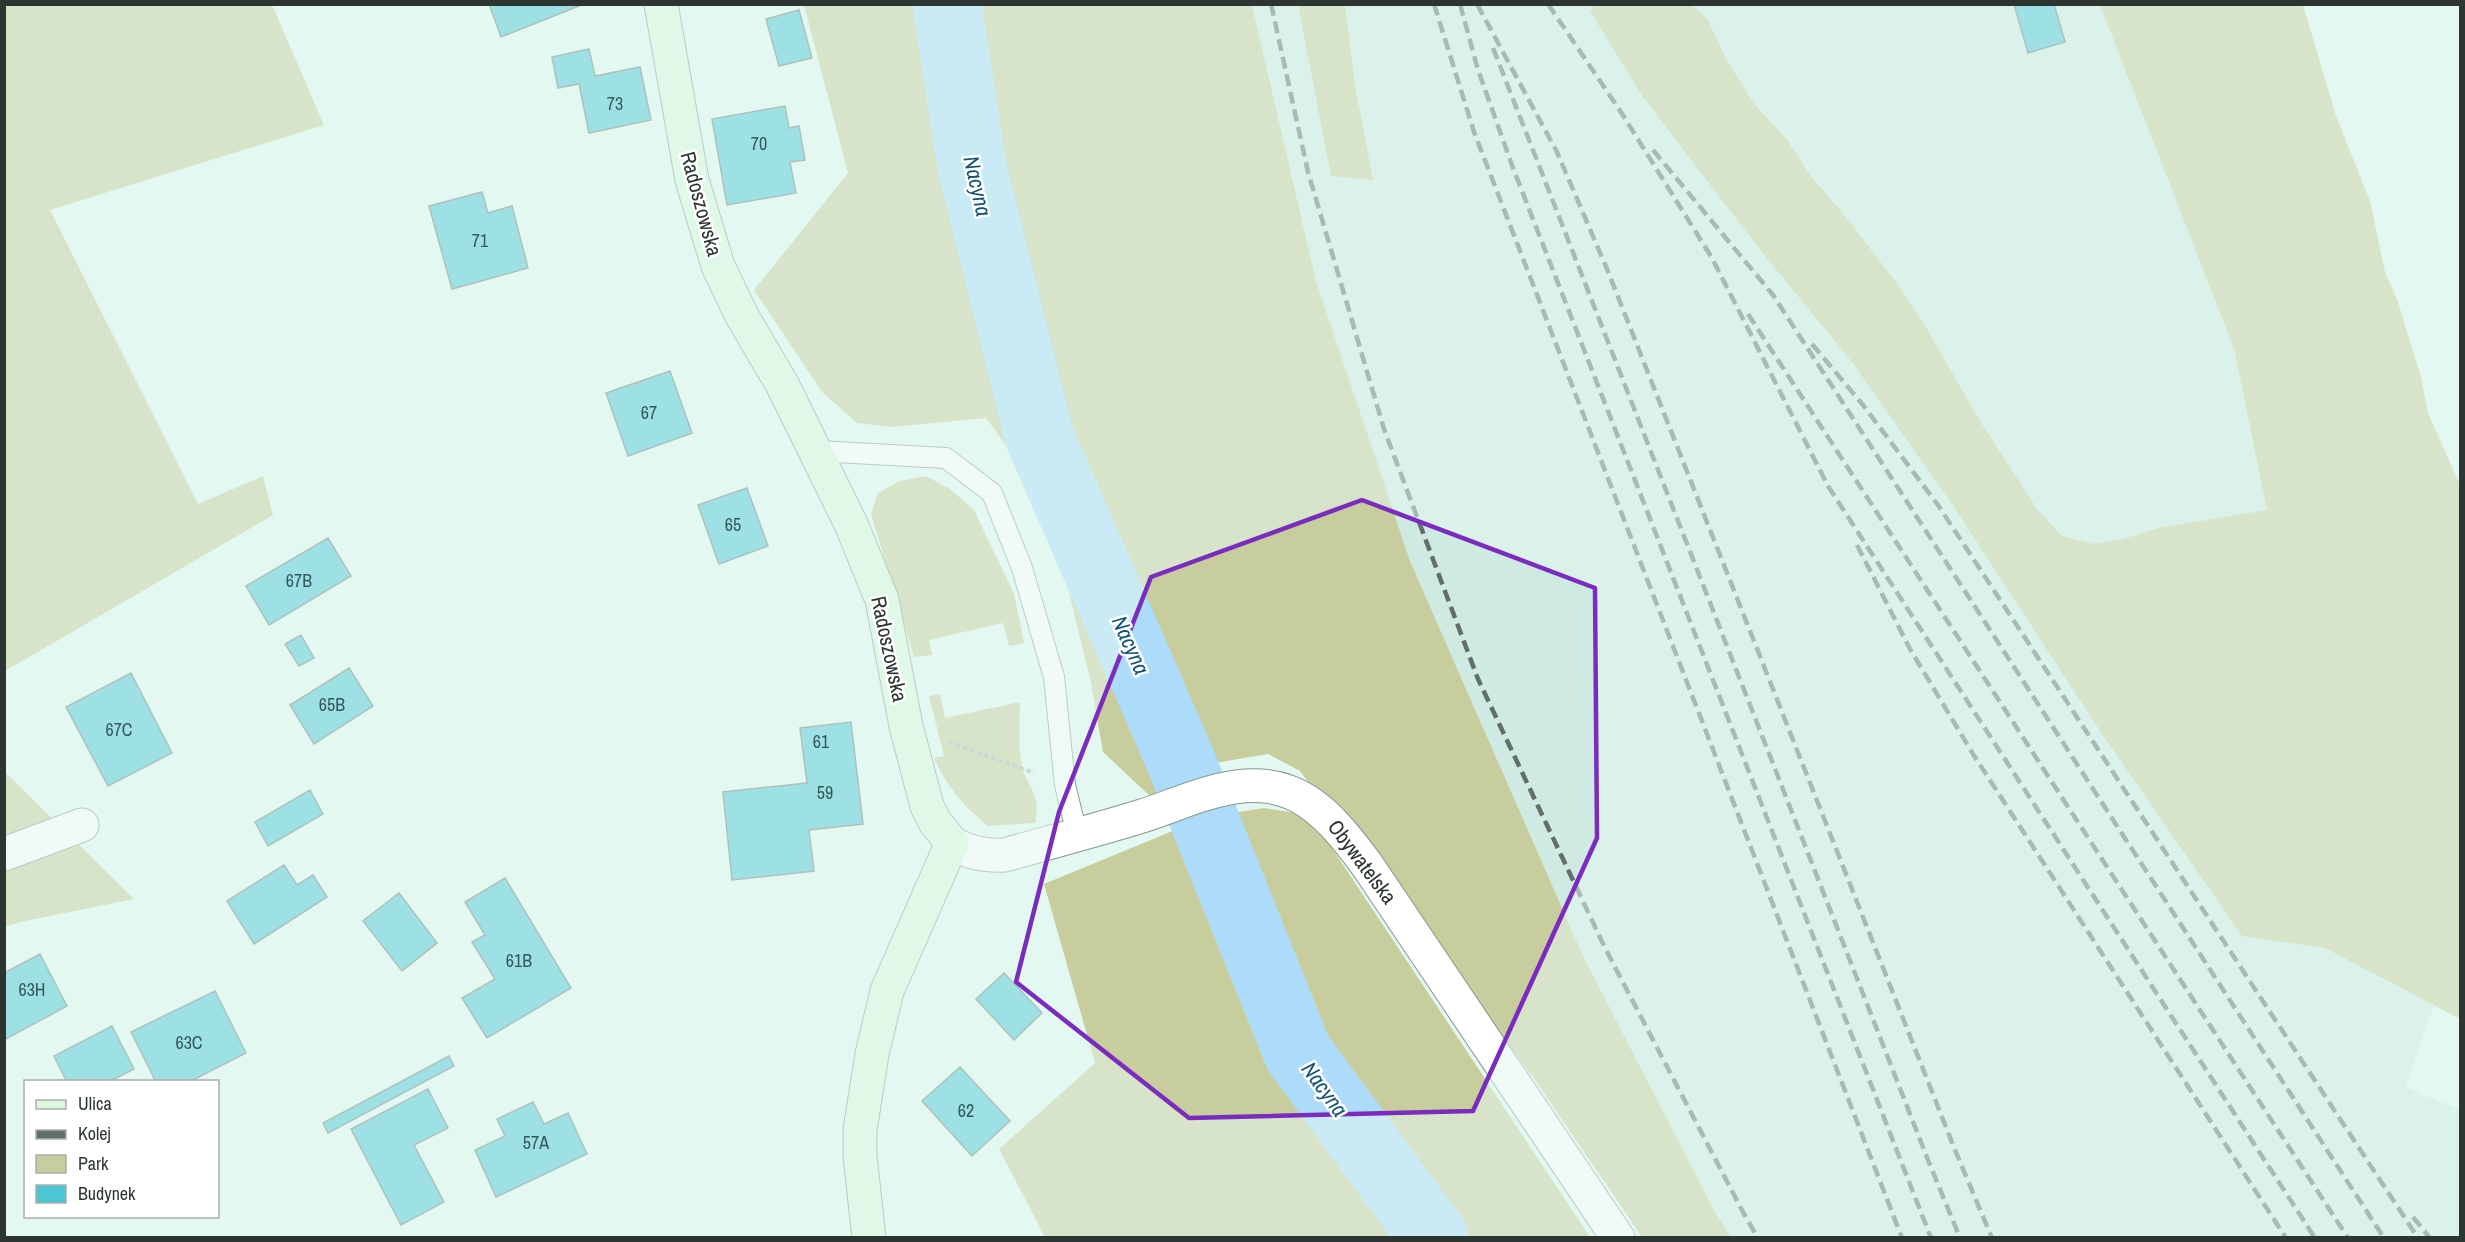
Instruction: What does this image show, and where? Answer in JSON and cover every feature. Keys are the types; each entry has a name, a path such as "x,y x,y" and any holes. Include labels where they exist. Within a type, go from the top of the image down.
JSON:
{"street":[{"name":"Radoszowska","path":"661,4 692,180 718,266 742,315 817,451 851,524 882,600 906,726 927,806 935,822 951,843"},
{"name":"Obywatelska","path":"951,843 966,852 985,856 1005,855 1143,816 1219,790 1243,786 1269,787 1293,794 1320,808 1332,819 1367,865 1618,1238"},
{"path":"4,854 82,825"},
{"path":"869,1238 860,1156 860,1130 872,1054 888,991 951,843"}],"lane":[{"path":"817,451 946,458 992,493 1022,568 1054,677 1065,785 1077,834"}],"path":[{"path":"906,726 1065,785"}],"highlighted area":[{"path":"1362,500 1595,588 1597,838 1473,1111 1189,1118 1016,982 1059,812 1151,577"}],"shaded area":[{"path":"1252,5 1298,5 1331,176 1372,179 1355,85 1345,5 2100,5 2234,349 2349,902 2371,974 2434,1005 2405,1087 2460,1110 2460,1237 1731,1237 1716,1214 1583,956 1410,561 1318,290"}],"green space":[{"path":"5,4 272,5 324,125 50,210 198,504 263,476 273,515 5,671"},
{"path":"804,5 929,5 952,155 1007,360 1031,435 1178,785 1151,797 1103,752 1091,683 1068,588 1016,459 986,418 892,427 857,423 822,392 754,290 848,173"},
{"path":"968,5 1252,5 1316,281 1410,561 1583,956 1716,1214 1731,1237 1642,1237 1533,1077 1300,771 1268,754 1197,766 1048,433"},
{"path":"1298,5 1345,5 1355,85 1373,180 1331,176"},
{"path":"1594,5 1692,5 1708,20 1725,57 1752,101 1787,140 1810,175 1850,222 1898,285 1927,329 1980,421 2037,509 2062,536 2093,544 2123,539 2159,528 2267,510 2234,349 2100,5 2303,5 2336,116 2370,201 2385,272 2397,299 2421,377 2428,413 2460,485 2460,1019 2325,948 2242,936 2100,731 1954,507 1852,362 1761,251 1643,97 1590,11"},
{"path":"926,476 950,489 974,510 1014,594 1024,643 1009,646 1003,623 929,640 932,655 914,657 871,514 878,493 900,481"},
{"path":"940,694 945,718 1020,702 1020,753 1023,770 1035,796 1037,812 1035,823 988,826 951,788 934,758 944,756 929,696"},
{"path":"4,771 134,899 5,927"},
{"path":"1264,808 1310,815 1590,1237 1467,1237 1316,1052 1220,815"},
{"path":"1192,823 1292,1058 1425,1237 1045,1237 999,1149 1095,1063 1044,884"}],"building":[{"path":"489,4 584,4 501,37"},
{"path":"2014,4 2054,4 2065,42 2028,53"},
{"path":"799,10 812,58 779,66 766,19"},
{"path":"589,49 595,76 640,67 651,120 589,133 579,84 558,88 552,57"},
{"path":"785,106 789,128 799,126 805,160 790,162 796,193 727,205 712,119"},
{"path":"482,192 488,213 512,206 528,268 452,289 429,206"},
{"path":"670,371 692,433 628,456 606,393"},
{"path":"747,488 768,546 719,564 698,505"},
{"path":"328,538 351,576 269,625 246,586"},
{"path":"301,635 314,658 299,666 285,644"},
{"path":"349,668 373,706 314,744 290,705"},
{"path":"131,673 172,753 108,786 66,707"},
{"path":"851,722 863,824 809,830 814,871 732,880 723,792 807,783 800,728"},
{"path":"310,790 323,814 268,846 255,822"},
{"path":"284,865 297,885 313,875 327,897 254,944 227,901"},
{"path":"505,878 571,988 487,1038 462,998 495,979 472,942 485,935 465,902"},
{"path":"399,893 437,943 402,971 363,921"},
{"path":"40,954 67,1006 4,1040 4,973"},
{"path":"1004,973 1042,1013 1014,1040 976,999"},
{"path":"215,991 246,1053 193,1080 155,1080 131,1032"},
{"path":"112,1026 134,1069 113,1080 66,1080 54,1056"},
{"path":"449,1056 454,1066 328,1133 323,1123"},
{"path":"960,1067 1010,1121 972,1156 922,1101"},
{"path":"428,1089 448,1128 414,1145 444,1202 401,1225 351,1129"},
{"path":"533,1102 544,1124 568,1113 587,1154 496,1197 475,1150 505,1136 497,1119"}],"waterway":[{"name":"Nacyna","path":"947,4 972,167 1039,436 1180,759 1298,1053 1434,1238"}],"railway":[{"path":"1271,4 1308,172 1384,429 1478,679 1605,948 1758,1238"},
{"path":"1434,4 1474,132 1902,1238"},
{"path":"1460,4 1478,70 1513,168 1931,1238"},
{"path":"1477,4 1557,152 1607,269 1955,1150 1992,1238"},
{"path":"1548,4 1619,109 1712,258 1828,486 2315,1238"},
{"path":"1493,48 1960,1238"},
{"path":"1653,150 1773,295 2384,1238"},
{"path":"1748,314 2348,1238"},
{"path":"1812,344 1863,405 1938,505 2418,1238"},
{"path":"1857,545 1910,649 1973,754 2286,1238"},
{"path":"2413,1217 2430,1238"}]}
